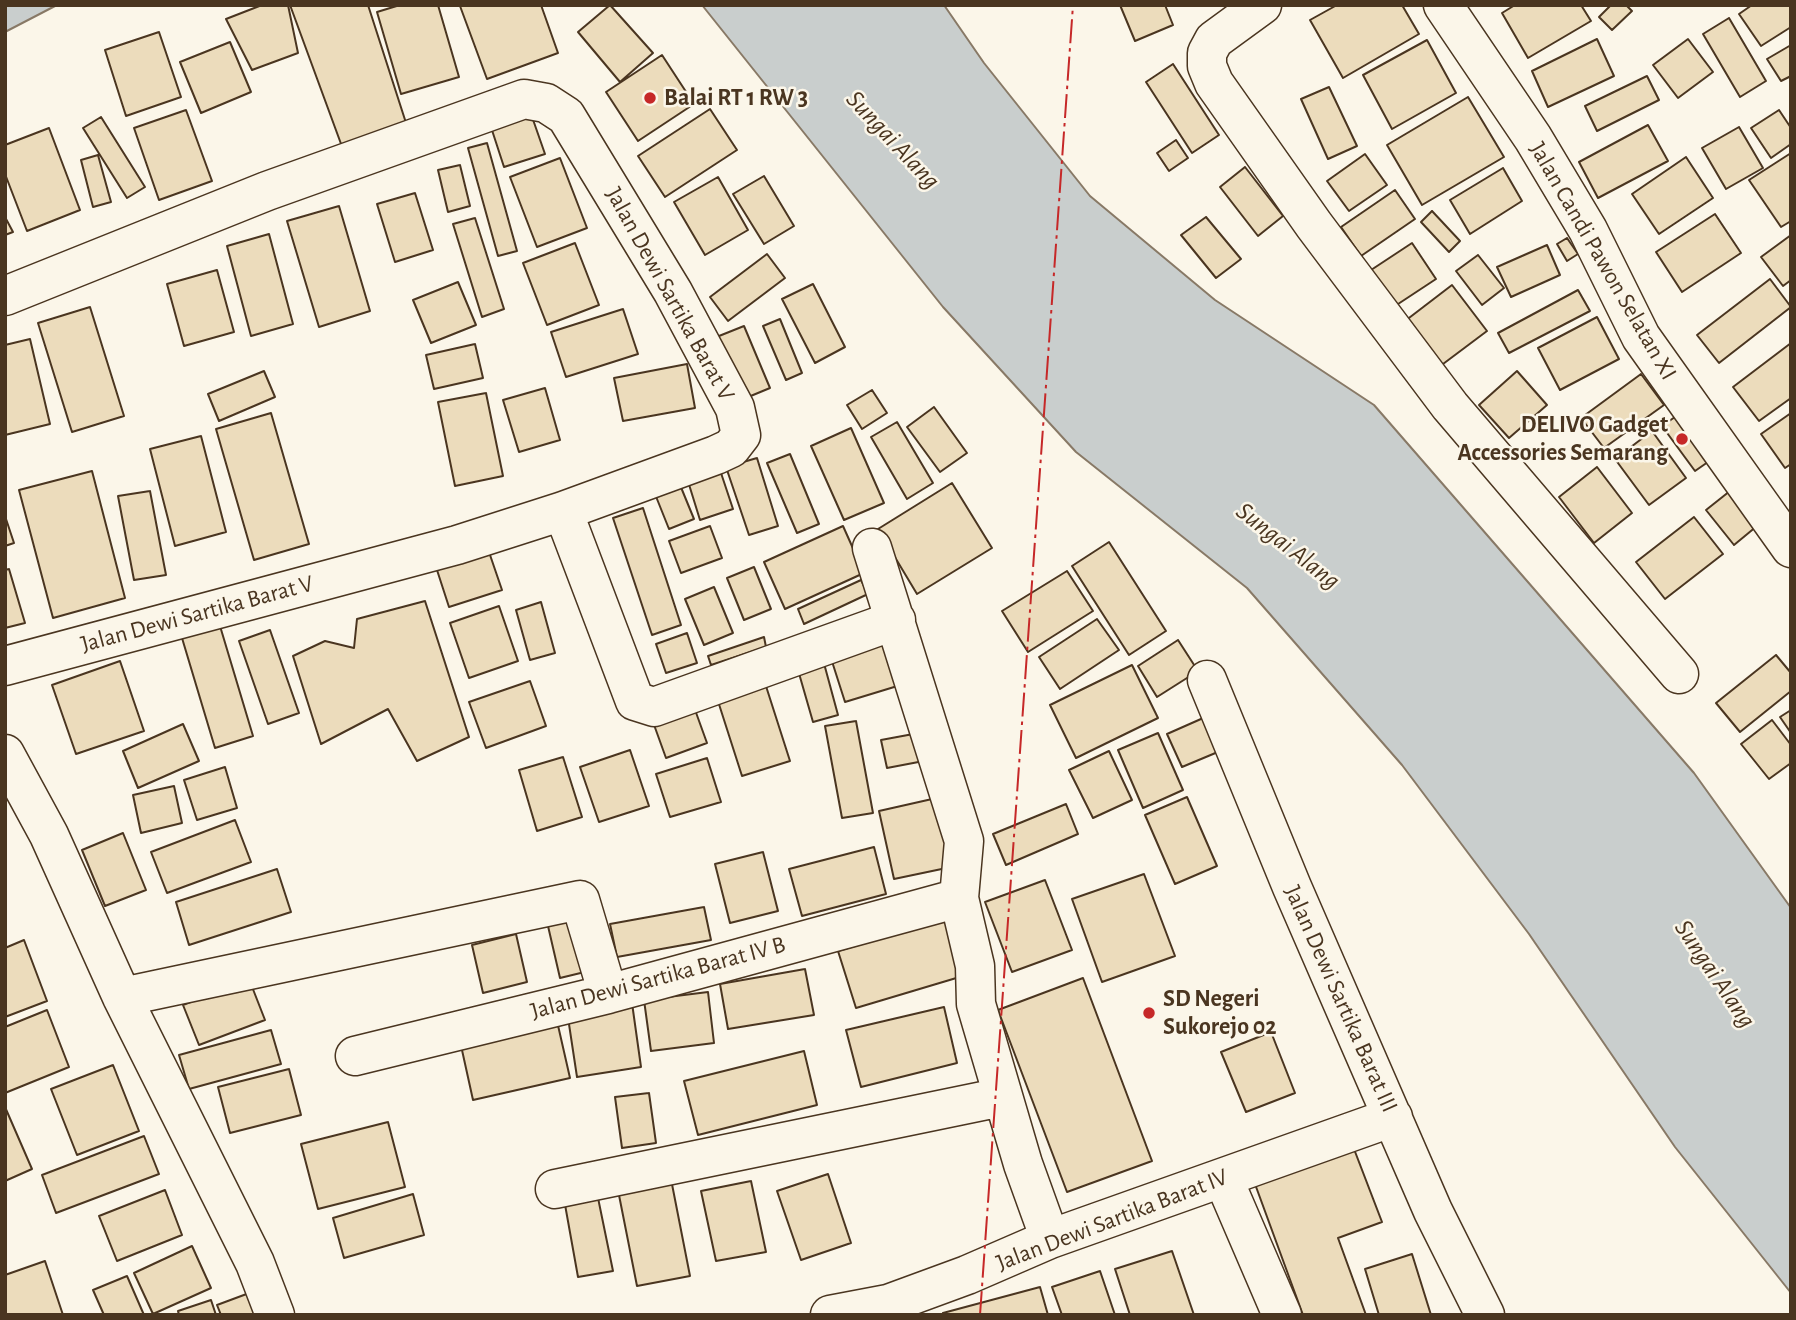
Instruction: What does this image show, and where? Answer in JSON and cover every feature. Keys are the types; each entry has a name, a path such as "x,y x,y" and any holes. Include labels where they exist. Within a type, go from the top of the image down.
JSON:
{"street":[{"path":"1262,5 1223,16 1207,53 1207,66 1214,83 1256,145 1450,407 1679,674"},
{"name":"Jalan Candi Pawon Selatan XI","path":"1443,5 1534,138 1568,195 1641,337 1791,548"},
{"name":"Jalan Dewi Sartika Barat V","path":"5,296 139,241 419,134 524,99 546,103 566,116 636,228 735,408 741,435 731,448 716,454 563,511 457,545 5,666"},
{"path":"563,511 635,701 654,707 896,620"},
{"path":"873,548 964,841 959,898 975,966 976,1004 1002,1097 1050,1239"},
{"name":"Jalan Dewi Sartika Barat III","path":"1206,680 1292,887 1433,1211 1485,1315"},
{"path":"5,754 48,835 122,997 255,1263 275,1315"},
{"name":"Jalan Dewi Sartika Barat IV B","path":"355,1056 608,994 959,898"},
{"path":"122,997 580,900 608,994"},
{"path":"555,1189 1002,1097"},
{"name":"Jalan Dewi Sartika Barat IV","path":"830,1315 889,1309 1050,1239 1393,1117"},
{"path":"1223,1178 1282,1315"}],"water":[{"path":"5,5 57,5 5,32"},
{"name":"Sungai Alang","path":"702,5 944,5 984,63 1090,196 1215,300 1374,405 1694,773 1791,908 1791,1293 1675,1147 1529,934 1402,765 1247,588 1076,452 943,307"}],"building":[{"path":"262,5 288,5 298,53 252,70 226,19"},
{"path":"290,5 368,5 407,126 344,152"},
{"path":"400,5 438,5 459,77 401,94 377,12"},
{"path":"541,5 558,53 487,79 460,6"},
{"path":"610,5 653,53 620,82 578,32"},
{"path":"1120,5 1165,5 1173,25 1135,41"},
{"path":"1337,5 1402,5 1419,34 1343,78 1310,20"},
{"path":"1515,5 1581,5 1591,21 1528,58 1502,13"},
{"path":"1611,5 1626,5 1632,11 1612,30 1599,17"},
{"path":"1752,5 1791,5 1791,27 1761,46 1739,14"},
{"path":"1729,18 1766,81 1740,97 1703,34"},
{"path":"159,32 181,97 126,116 105,50"},
{"path":"1597,39 1614,76 1548,107 1532,71"},
{"path":"1688,39 1713,72 1678,98 1653,65"},
{"path":"1427,40 1456,93 1392,129 1363,75"},
{"path":"230,42 251,92 201,113 180,62"},
{"path":"1791,45 1791,76 1781,81 1767,59"},
{"name":"Balai RT 1 RW 3","path":"662,55 694,104 638,141 606,92"},
{"path":"1173,64 1219,135 1192,153 1146,82"},
{"path":"1647,76 1659,100 1597,131 1585,106"},
{"path":"1329,87 1357,146 1328,159 1301,99"},
{"path":"1468,97 1504,157 1422,205 1387,145"},
{"path":"710,109 737,150 665,197 638,156"},
{"path":"186,110 212,181 159,200 134,128"},
{"path":"1779,110 1791,128 1791,144 1771,158 1751,128"},
{"path":"530,111 545,154 504,167 490,124"},
{"path":"101,117 145,187 127,198 83,128"},
{"path":"1648,125 1668,161 1598,198 1579,162"},
{"path":"1739,127 1763,168 1726,189 1702,148"},
{"path":"49,128 80,210 27,231 5,174 5,145"},
{"path":"1176,140 1188,158 1169,171 1157,153"},
{"path":"487,143 517,251 498,256 468,148"},
{"path":"1791,153 1791,221 1781,227 1749,180"},
{"path":"1365,154 1387,185 1349,211 1327,181"},
{"path":"98,155 111,202 93,207 81,160"},
{"path":"1686,157 1713,198 1659,234 1632,194"},
{"path":"560,158 587,228 537,247 510,177"},
{"path":"460,165 470,206 448,212 438,170"},
{"path":"1245,167 1283,216 1258,236 1220,187"},
{"path":"1503,168 1522,201 1470,234 1450,200"},
{"path":"764,176 794,226 764,244 733,194"},
{"path":"718,177 748,230 705,255 674,202"},
{"path":"1395,190 1415,219 1361,256 1341,227"},
{"path":"415,193 433,250 395,262 377,204"},
{"path":"339,206 370,311 319,327 287,221"},
{"path":"1432,211 1460,241 1449,252 1421,222"},
{"path":"1715,214 1741,253 1682,292 1656,252"},
{"path":"5,217 13,232 5,235"},
{"path":"1206,217 1241,259 1216,278 1181,235"},
{"path":"475,218 504,309 482,317 453,224"},
{"path":"269,234 293,324 251,336 227,246"},
{"path":"1791,235 1791,280 1783,286 1761,257"},
{"path":"1567,238 1578,254 1567,261 1557,244"},
{"path":"575,243 599,305 547,325 523,263"},
{"path":"1412,243 1436,279 1392,308 1368,272"},
{"path":"1547,245 1560,275 1511,297 1497,267"},
{"path":"767,254 785,278 728,321 710,297"},
{"path":"1478,255 1504,288 1482,305 1456,271"},
{"path":"217,270 234,332 184,346 167,284"},
{"path":"1770,279 1791,307 1719,363 1697,335"},
{"path":"458,282 476,325 431,343 413,300"},
{"path":"813,284 845,347 815,363 782,299"},
{"path":"1452,285 1487,331 1439,367 1405,321"},
{"path":"1578,290 1590,311 1509,353 1498,333"},
{"path":"90,307 124,416 72,432 38,323"},
{"path":"623,309 638,354 566,377 551,332"},
{"path":"1597,317 1619,359 1560,390 1538,348"},
{"path":"780,319 802,373 786,380 763,326"},
{"path":"744,326 770,388 741,400 714,338"},
{"path":"30,339 50,424 5,435 5,345"},
{"path":"1791,343 1791,398 1759,421 1733,387"},
{"path":"475,344 483,378 434,389 426,355"},
{"path":"687,364 695,408 623,421 614,378"},
{"path":"264,371 275,397 219,421 208,394"},
{"path":"1517,371 1547,405 1509,438 1479,405"},
{"path":"1641,374 1664,405 1604,448 1581,418"},
{"path":"545,388 560,440 519,452 503,400"},
{"path":"872,390 887,413 862,429 847,405"},
{"path":"486,393 503,476 455,486 438,402"},
{"path":"934,407 967,453 940,472 907,427"},
{"path":"1685,410 1718,455 1695,471 1662,426"},
{"path":"271,413 309,544 254,560 216,429"},
{"path":"1791,413 1791,464 1785,468 1761,434"},
{"path":"897,422 933,483 907,499 871,437"},
{"path":"851,428 884,503 844,520 811,446"},
{"path":"1652,431 1686,478 1649,505 1615,459"},
{"path":"201,436 226,532 175,546 150,449"},
{"path":"790,454 819,524 797,533 767,463"},
{"path":"757,458 778,526 749,535 726,467"},
{"path":"719,467 733,509 700,520 687,478"},
{"path":"1597,467 1632,513 1594,543 1559,497"},
{"path":"92,471 125,598 53,618 19,490"},
{"path":"678,480 694,519 669,529 653,489"},
{"path":"952,483 992,548 917,594 878,529"},
{"path":"1735,487 1763,521 1734,545 1706,510"},
{"path":"150,491 166,575 134,580 118,496"},
{"path":"643,508 681,625 652,635 613,518"},
{"path":"5,516 14,543 5,546"},
{"path":"1694,517 1723,554 1665,599 1636,562"},
{"path":"710,526 722,558 681,573 669,541"},
{"path":"843,526 864,573 785,609 764,562"},
{"path":"1109,542 1166,631 1129,655 1072,566"},
{"path":"489,552 502,590 449,607 437,570"},
{"path":"754,567 771,609 744,620 727,578"},
{"path":"9,569 25,623 5,628 5,570"},
{"path":"1067,571 1093,611 1028,652 1002,611"},
{"path":"861,580 868,594 804,624 798,609"},
{"path":"714,587 733,633 704,645 685,599"},
{"path":"425,601 469,737 417,761 388,709 321,744 293,656 325,641 354,648 357,619"},
{"path":"541,602 555,653 530,660 516,610"},
{"path":"499,606 518,661 469,678 450,623"},
{"path":"217,616 253,736 215,748 179,628"},
{"path":"1097,619 1119,650 1060,689 1039,657"},
{"path":"270,630 299,713 268,724 239,641"},
{"path":"687,633 697,663 666,673 656,644"},
{"path":"889,633 904,684 845,702 829,652"},
{"path":"764,637 766,647 711,665 708,656"},
{"path":"1178,640 1198,671 1157,697 1138,666"},
{"path":"1776,655 1791,673 1791,691 1740,732 1716,703"},
{"path":"822,656 838,715 813,722 796,663"},
{"path":"120,661 144,731 76,754 52,685"},
{"path":"1132,665 1158,718 1076,758 1050,705"},
{"path":"530,681 546,726 486,748 469,702"},
{"path":"765,683 790,761 742,776 717,698"},
{"path":"694,707 707,743 666,758 653,722"},
{"path":"1791,710 1791,733 1780,717"},
{"path":"1210,715 1225,749 1182,767 1167,734"},
{"path":"1772,720 1791,745 1791,763 1769,779 1741,744"},
{"path":"856,721 873,813 842,818 825,726"},
{"path":"183,724 199,761 138,788 123,751"},
{"path":"924,732 929,760 887,768 881,740"},
{"path":"1158,733 1183,790 1143,808 1118,750"},
{"path":"630,750 649,806 599,822 580,767"},
{"path":"1109,751 1132,800 1093,818 1069,770"},
{"path":"563,757 582,817 537,831 519,770"},
{"path":"707,758 721,802 670,817 656,774"},
{"path":"225,767 237,808 197,820 184,780"},
{"path":"174,786 182,823 141,833 133,795"},
{"path":"941,797 956,866 894,879 879,811"},
{"path":"1187,797 1217,866 1175,884 1145,815"},
{"path":"1066,804 1078,834 1006,865 993,834"},
{"path":"235,820 251,862 167,893 151,852"},
{"path":"123,833 146,890 105,906 82,850"},
{"path":"874,847 886,894 802,916 789,869"},
{"path":"763,852 778,911 730,923 715,864"},
{"path":"277,869 291,912 189,945 176,902"},
{"path":"1144,874 1175,956 1102,982 1072,899"},
{"path":"1045,880 1072,950 1012,972 985,902"},
{"path":"704,907 711,940 617,957 610,924"},
{"path":"582,918 593,970 560,978 548,926"},
{"path":"946,919 963,976 856,1008 838,951"},
{"path":"516,934 527,982 483,993 472,945"},
{"path":"24,940 47,1001 5,1017 5,948"},
{"path":"805,969 814,1015 728,1029 720,984"},
{"path":"1083,978 1152,1161 1067,1192 998,1010"},
{"path":"249,979 265,1020 199,1045 183,1005"},
{"path":"708,992 714,1043 651,1051 644,1000"},
{"path":"632,1003 641,1067 577,1077 567,1011"},
{"path":"944,1007 957,1063 861,1087 846,1030"},
{"path":"47,1010 69,1067 5,1093 5,1027"},
{"path":"557,1021 570,1078 473,1100 460,1041"},
{"path":"271,1030 281,1064 189,1089 179,1055"},
{"path":"1271,1032 1295,1093 1246,1112 1221,1052"},
{"path":"804,1051 817,1105 698,1135 684,1081"},
{"path":"113,1065 139,1131 77,1155 51,1089"},
{"path":"289,1069 301,1115 230,1133 218,1087"},
{"path":"649,1093 656,1143 622,1148 615,1097"},
{"path":"5,1107 32,1169 5,1181"},
{"path":"388,1122 405,1187 318,1209 301,1144"},
{"path":"144,1136 159,1174 56,1213 42,1175"},
{"path":"1354,1149 1382,1222 1338,1238 1366,1315 1303,1315 1255,1184"},
{"path":"670,1174 690,1276 637,1286 617,1185"},
{"path":"828,1174 851,1243 801,1260 777,1191"},
{"path":"751,1181 766,1252 716,1261 701,1191"},
{"path":"165,1190 182,1235 117,1261 99,1216"},
{"path":"597,1193 613,1271 578,1277 564,1199"},
{"path":"413,1194 424,1235 344,1258 333,1218"},
{"path":"192,1246 211,1288 153,1314 134,1273"},
{"path":"1172,1251 1194,1315 1130,1315 1115,1269"},
{"path":"1412,1254 1431,1315 1379,1315 1365,1269"},
{"path":"45,1261 63,1315 5,1315 5,1275"},
{"path":"1100,1271 1115,1315 1062,1315 1052,1287"},
{"path":"127,1276 144,1315 104,1315 93,1290"},
{"path":"1040,1287 1048,1315 943,1313"},
{"path":"260,1289 269,1315 221,1315 217,1305"},
{"path":"211,1300 216,1315 179,1315 178,1311"}],"power":[{"path":"980,1315 1073,5"}],"place":[{"name":"Balai RT 1 RW 3","path":"650,98"},
{"name":"DELIVO Gadget Accessories Semarang","path":"1682,439"},
{"name":"SD Negeri Sukorejo 02","path":"1149,1013"}]}
